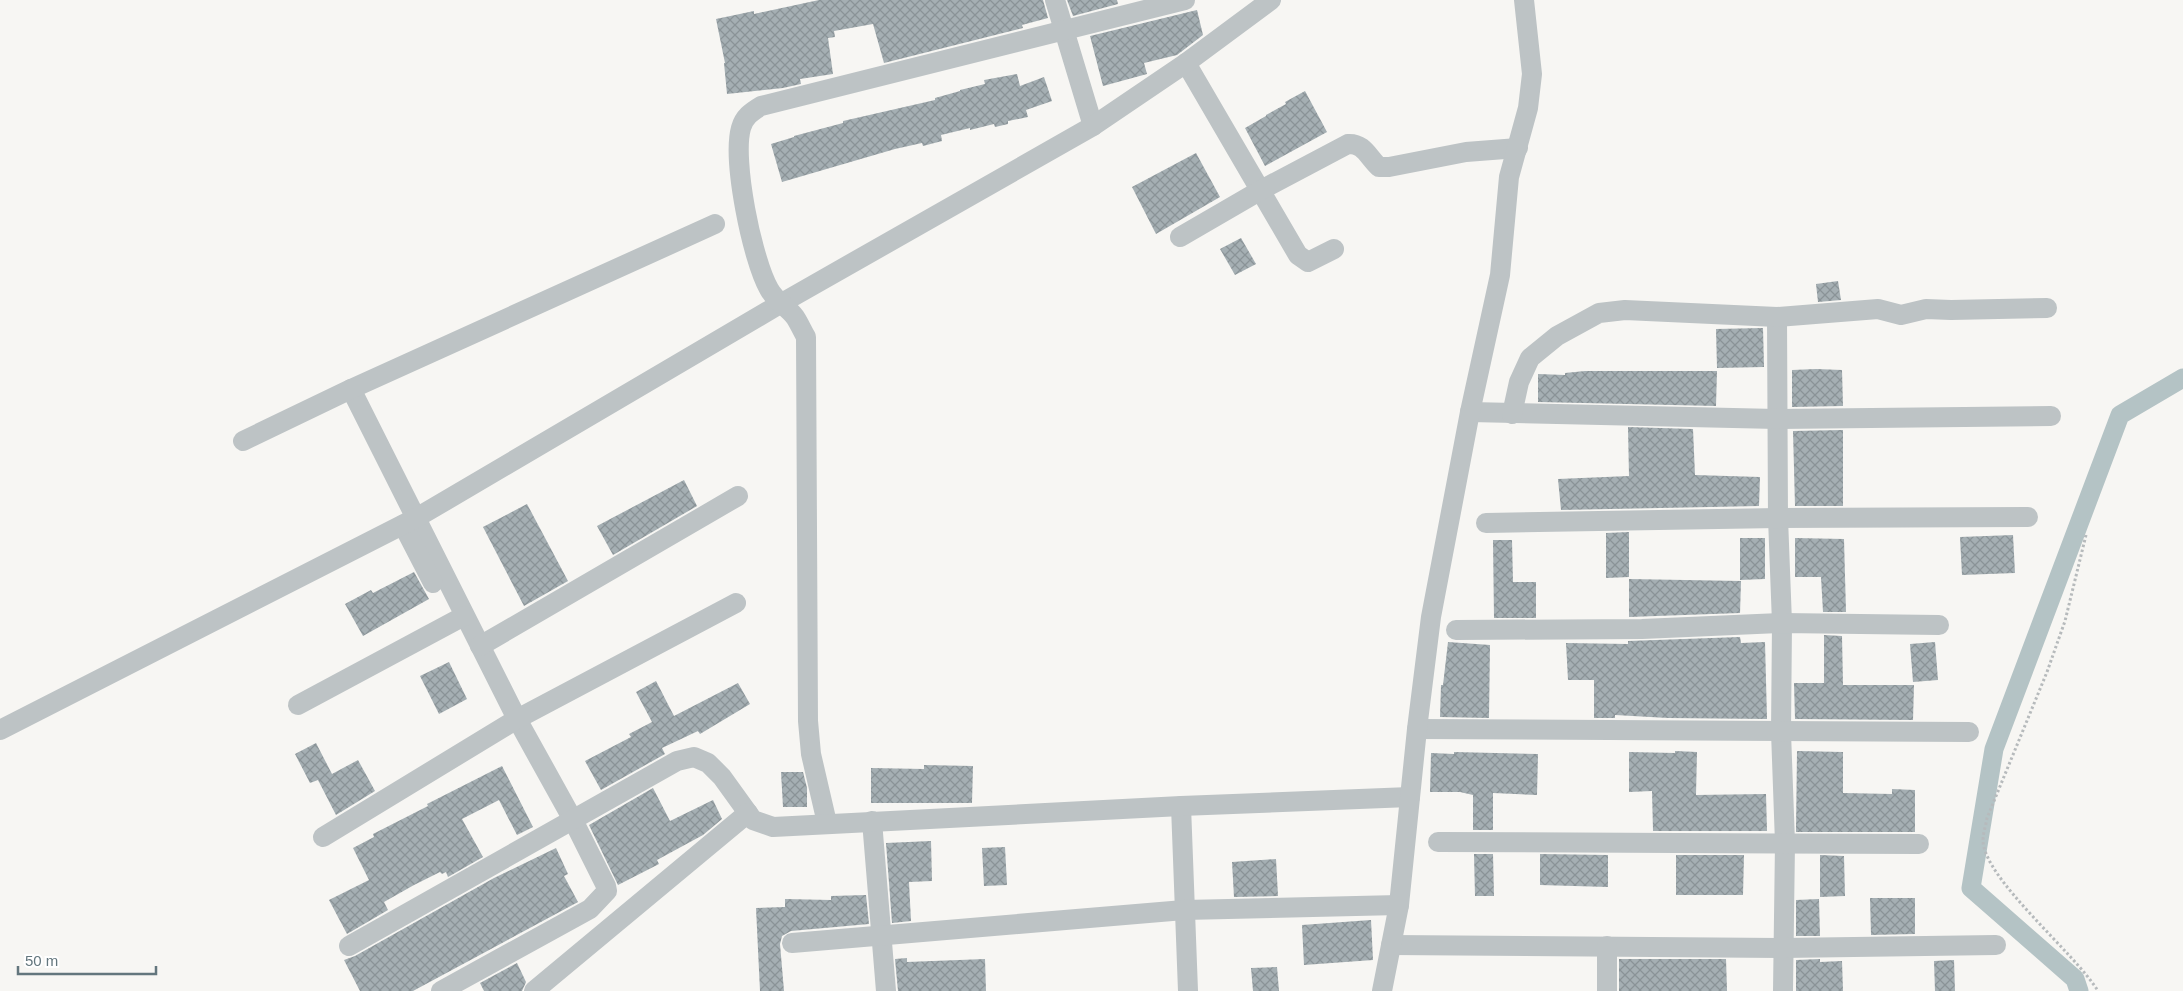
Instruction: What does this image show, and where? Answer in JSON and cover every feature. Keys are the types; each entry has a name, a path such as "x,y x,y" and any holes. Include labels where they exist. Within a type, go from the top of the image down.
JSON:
{"street":[{"path":"1055,0 1092,126"},
{"path":"827,823 811,754 808,721 806,646 806,337 794,315 780,304 769,289 757,260 739,174 741,128 748,114 761,106 1185,0"},
{"path":"0,730 410,521 780,304 1092,126 1186,63 1271,0"},
{"path":"1382,991 1399,905 1416,729 1431,617 1470,412 1500,275 1509,177 1528,108 1532,74 1524,0"},
{"path":"1186,63 1302,260 1308,262 1334,248"},
{"path":"1180,237 1261,190 1348,144 1356,144 1365,150 1379,167 1389,167 1466,152 1518,148"},
{"path":"243,441 351,389 715,224"},
{"path":"1512,414 1519,382 1530,358 1557,336 1599,313 1625,310 1777,316 1878,309 1901,314 1926,309 2047,308"},
{"path":"1777,316 1778,518 1782,623 1781,732 1786,844 1783,991"},
{"path":"351,389 410,521 459,619 512,722 568,823 606,886 607,891 590,909 441,991"},
{"path":"1470,412 1777,419 2051,416"},
{"path":"480,646 738,496"},
{"path":"1486,523 1778,518 2028,517"},
{"path":"323,837 512,722 736,603"},
{"path":"459,619 480,646 512,722"},
{"path":"298,705 459,619"},
{"path":"1456,630 1642,629 1782,623 1939,625"},
{"path":"1416,729 1968,732"},
{"path":"349,946 677,761 694,757 708,763 722,777 753,820 773,827 1181,806 1410,797"},
{"path":"1181,806 1188,991"},
{"path":"534,991 748,813"},
{"path":"872,821 886,991"},
{"path":"1438,842 1919,844"},
{"path":"792,943 881,934 1184,910 1399,905"},
{"path":"1391,945 1783,948 1996,945"},
{"path":"1607,946 1607,991"}],"path":[{"path":"2086,535 2065,621 2047,672 1987,818 1983,841 1989,862 2002,882 2082,968 2098,991"}],"building":[{"path":"819,0 1043,0 1048,18 1022,25 1023,28 884,63 873,24 834,31 835,37 828,38 833,74 800,79 801,84 783,88 727,94 725,63 716,19 754,11 754,14"},
{"path":"1067,0 1117,0 1118,4 1073,16"},
{"path":"1197,10 1203,35 1177,55 1144,63 1147,74 1103,86 1090,36"},
{"path":"1017,74 1020,86 1044,77 1052,101 1026,110 1028,117 1008,121 1008,124 995,127 994,124 941,135 942,141 923,146 922,143 895,149 782,182 771,144 843,123 843,121 935,100 935,98 960,90 985,84 984,80"},
{"path":"1305,91 1327,132 1265,166 1245,128"},
{"path":"1196,153 1220,197 1156,234 1132,187"},
{"path":"1241,238 1256,264 1235,275 1220,249"},
{"path":"1838,281 1841,300 1818,302 1816,284"},
{"path":"1763,328 1764,367 1717,368 1716,329"},
{"path":"1792,370 1842,370 1843,406 1792,407"},
{"path":"1585,371 1717,371 1716,406 1538,402 1538,374 1565,375 1565,373"},
{"path":"1628,427 1693,429 1695,475 1760,477 1759,506 1561,510 1558,479 1629,476"},
{"path":"1843,430 1843,506 1795,506 1793,431"},
{"path":"684,480 697,506 613,555 597,526"},
{"path":"527,504 568,581 524,606 483,527"},
{"path":"1629,532 1629,577 1606,578 1606,533"},
{"path":"2013,535 2015,573 1962,575 1960,537"},
{"path":"1740,538 1765,538 1765,579 1740,580"},
{"path":"1795,538 1844,539 1846,612 1823,612 1821,577 1795,577"},
{"path":"1493,540 1512,540 1513,582 1536,582 1536,618 1494,618"},
{"path":"414,572 429,599 363,636 345,604 371,590 373,593"},
{"path":"1629,579 1741,581 1740,613 1629,617"},
{"path":"1824,635 1842,636 1843,685 1914,685 1913,720 1795,719 1794,683 1824,683"},
{"path":"1740,637 1741,643 1765,642 1767,719 1668,718 1615,715 1615,718 1594,718 1594,680 1568,680 1566,643 1628,644 1628,641"},
{"path":"1448,642 1490,645 1489,718 1440,717 1441,685 1443,685"},
{"path":"1935,642 1938,680 1913,682 1910,644"},
{"path":"449,662 467,699 439,714 420,676"},
{"path":"656,681 674,716 738,683 750,704 700,734 698,731 662,748 665,754 601,790 585,761 631,737 629,734 652,722 636,692"},
{"path":"316,743 332,774 358,760 375,791 336,815 318,780 310,783 295,754"},
{"path":"1675,751 1697,752 1696,795 1766,794 1767,831 1653,831 1652,791 1629,792 1629,752 1675,753"},
{"path":"1797,751 1843,752 1843,793 1892,794 1892,789 1915,790 1915,832 1796,832"},
{"path":"1454,752 1538,754 1537,795 1493,793 1493,830 1473,830 1473,795 1460,792 1430,792 1431,753 1454,754"},
{"path":"924,765 973,766 972,803 871,803 871,768 924,769"},
{"path":"502,766 533,827 517,835 499,800 462,819 483,857 448,877 446,872 442,874 440,872 414,885 384,902 388,910 347,934 329,900 369,880 353,848 374,837 373,834 428,806 427,804"},
{"path":"781,772 803,772 807,788 807,807 783,807"},
{"path":"653,788 670,821 713,800 722,819 703,835 657,860 659,864 618,885 589,825"},
{"path":"931,841 932,881 909,882 911,921 892,923 886,843"},
{"path":"1005,847 1007,885 984,886 982,848"},
{"path":"556,848 568,874 564,876 578,902 413,991 360,991 344,960 355,956 494,878"},
{"path":"1474,854 1493,854 1494,896 1475,896"},
{"path":"1540,854 1608,855 1608,887 1540,885"},
{"path":"1676,855 1744,855 1743,895 1676,895"},
{"path":"1820,855 1844,856 1845,896 1820,897"},
{"path":"1276,859 1278,896 1234,897 1232,862"},
{"path":"866,895 869,924 791,931 782,936 780,944 784,991 760,991 756,908 785,907 785,899 831,900 831,896"},
{"path":"1870,898 1915,898 1915,934 1871,935"},
{"path":"1819,899 1820,936 1796,936 1796,900"},
{"path":"1371,920 1373,960 1304,965 1302,925"},
{"path":"907,958 907,962 985,959 986,991 898,991 895,959"},
{"path":"1619,959 1726,959 1727,991 1619,991"},
{"path":"1820,959 1820,962 1842,961 1843,991 1796,991 1796,960"},
{"path":"1954,960 1955,991 1935,991 1934,961"},
{"path":"517,963 526,982 522,991 484,991 480,983"},
{"path":"1277,967 1279,991 1253,991 1251,968"}],"waterway":[{"path":"2079,991 2075,979 1971,888 1994,749 2120,415 2183,378"}]}
